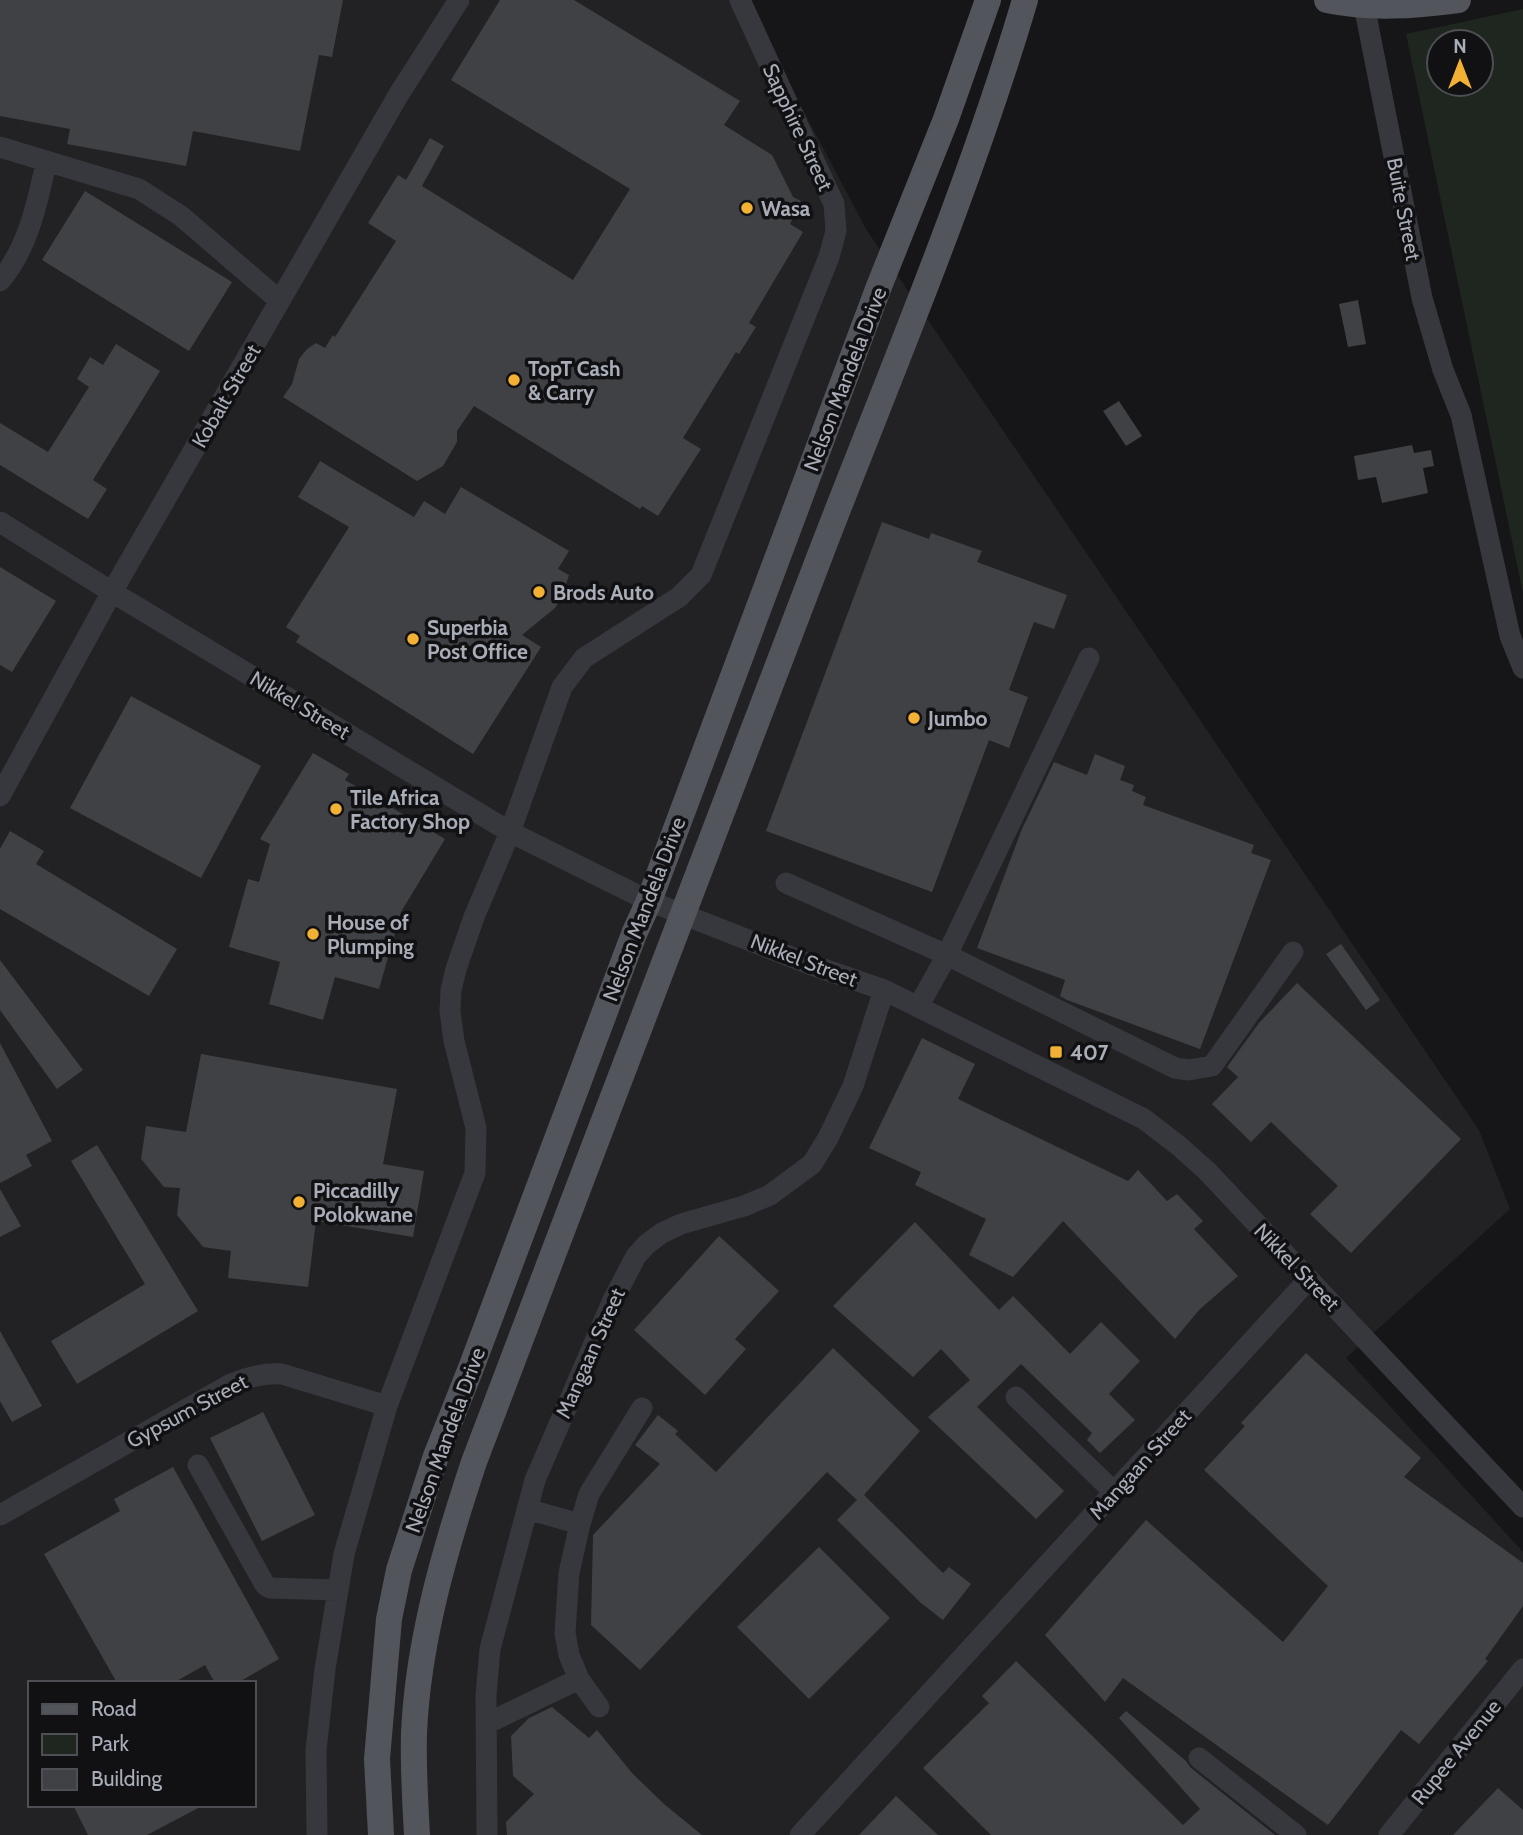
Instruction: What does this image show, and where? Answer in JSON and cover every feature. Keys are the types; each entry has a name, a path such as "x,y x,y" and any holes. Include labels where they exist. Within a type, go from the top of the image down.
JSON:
{"main road":[{"name":"Nelson Mandela Drive","path":"381,1835 377,1759 389,1619 399,1570 436,1456 634,934 649,901 878,289 946,119 988,0"},
{"name":"Nelson Mandela Drive","path":"417,1835 414,1732 431,1613 454,1523 474,1462 823,548 918,307 980,142 1025,0"},
{"path":"1326,0 1398,6 1458,0"}],"street":[{"name":"Kobalt Street","path":"0,796 112,592 399,94 459,0"},
{"name":"Sapphire Street","path":"510,832 562,687 571,674 584,658 679,597 701,575 829,257 836,231 834,204 740,0"},
{"name":"Buite Street","path":"1364,3 1422,298 1443,370 1461,415 1510,636 1523,668"},
{"path":"0,147 139,189 181,216 280,301"},
{"path":"0,281 11,268 32,222 47,163"},
{"name":"Nikkel Street","path":"0,522 510,832 649,901 884,990 1144,1119 1208,1171 1523,1507"},
{"path":"918,1007 947,955 1089,658"},
{"path":"317,1835 316,1750 324,1669 344,1554 387,1406 475,1173 476,1128 454,1041 450,1011 451,990 474,918 510,832"},
{"path":"786,883 947,955 1175,1068 1189,1070 1212,1066 1293,952"},
{"name":"Mangaan Street","path":"487,1835 486,1724 490,1649 535,1480 626,1272 635,1256 647,1244 672,1228 744,1206 770,1195 812,1164 853,1086 884,990"},
{"name":"Mangaan Street","path":"800,1835 1309,1279"},
{"name":"Gypsum Street","path":"0,1515 231,1384 248,1377 265,1373 282,1374 387,1406"},
{"path":"1016,1397 1114,1492"},
{"path":"599,1707 579,1679 569,1655 565,1633 569,1573 579,1524 589,1494 642,1408"},
{"path":"198,1465 265,1585 270,1588 337,1590"},
{"path":"527,1509 579,1524"},
{"name":"Rupee Avenue","path":"1389,1835 1523,1669"},
{"path":"486,1724 579,1679"},
{"path":"1199,1758 1296,1835"}],"shaded area":[{"path":"0,0 745,0 866,229 1479,1130 1510,1209 1346,1358 1523,1552 1523,1835 0,1835"}],"green space":[{"path":"1523,9 1523,593 1406,34 1425,30 1425,98 1495,98 1495,28 1434,28"}],"building":[{"path":"0,0 343,0 332,57 319,55 300,151 193,131 186,166 67,144 70,129 0,116"},
{"path":"500,0 574,0 740,101 724,125 772,155 793,197 801,201 790,224 803,232 749,323 756,327 739,354 736,352 683,438 701,449 658,516 642,506 640,509 474,406 457,431 457,442 443,466 417,481 283,397 292,384 299,359 316,343 325,348 333,335 335,337 396,241 368,223 398,175 406,180 430,138 444,146 422,186 573,280 630,189 451,80"},
{"path":"85,191 232,282 189,351 42,260"},
{"path":"1358,300 1366,344 1348,347 1339,304"},
{"path":"116,344 160,371 93,480 107,489 88,519 0,465 0,423 48,452 89,387 77,379 90,357 103,365"},
{"path":"1119,401 1142,436 1126,446 1103,411"},
{"path":"1412,445 1414,453 1431,450 1434,466 1423,468 1428,493 1382,503 1376,477 1358,480 1354,456"},
{"name":"Superbia Post Office","path":"320,461 414,517 424,501 445,514 461,487 569,551 558,569 569,575 562,597 555,608 522,635 541,647 473,754 296,642 300,636 286,627 349,527 298,497"},
{"name":"Jumbo","path":"882,522 929,539 931,533 982,551 977,562 1067,595 1054,629 1034,622 1009,690 1028,697 1009,748 989,740 932,892 766,831"},
{"path":"0,567 56,601 12,672 0,665"},
{"path":"131,696 261,766 201,878 70,808"},
{"path":"313,753 349,774 345,780 445,839 401,912 379,989 335,977 323,1020 269,1004 280,962 229,947 248,879 259,882 270,844 260,839"},
{"path":"1095,754 1125,766 1120,780 1134,785 1132,791 1146,797 1143,805 1254,845 1251,853 1271,860 1200,1049 1067,1000 1060,996 1065,980 977,948 1022,829 1054,762 1087,775"},
{"path":"10,831 44,851 36,864 177,949 149,996 0,909 0,849"},
{"path":"1341,944 1380,1000 1366,1010 1326,954"},
{"path":"0,960 83,1070 57,1089 0,1010"},
{"path":"1297,983 1461,1139 1351,1253 1310,1214 1338,1186 1271,1122 1251,1142 1212,1104 1238,1077 1227,1067 1259,1023"},
{"path":"922,1038 975,1064 958,1099 1128,1181 1138,1170 1167,1201 1177,1194 1203,1221 1194,1229 1238,1276 1199,1310 1175,1339 1063,1221 1013,1277 969,1255 986,1219 915,1185 921,1172 869,1148"},
{"path":"0,1043 52,1141 26,1155 32,1166 0,1183"},
{"name":"Piccadilly Polokwane","path":"201,1054 397,1089 383,1164 424,1171 413,1237 316,1221 308,1287 228,1278 231,1251 203,1247 177,1215 180,1188 164,1187 141,1159 146,1126 186,1132"},
{"path":"97,1145 198,1311 77,1384 51,1341 145,1284 71,1161"},
{"path":"0,1189 21,1226 0,1237"},
{"path":"915,1222 999,1310 1013,1296 1070,1354 1101,1322 1140,1361 1109,1394 1135,1420 1100,1453 1087,1440 1092,1433 1021,1364 977,1407 1064,1491 1036,1519 928,1417 970,1380 941,1349 913,1377 833,1306"},
{"path":"719,1236 779,1291 735,1339 746,1349 705,1395 634,1330"},
{"path":"0,1331 42,1406 12,1422 0,1401"},
{"path":"833,1348 920,1431 864,1495 943,1573 949,1567 971,1584 943,1620 921,1603 837,1520 857,1500 827,1472 640,1670 591,1625 593,1535 660,1464 635,1445 658,1415 678,1431 675,1434 716,1472"},
{"path":"1306,1353 1421,1458 1404,1477 1523,1563 1523,1606 1485,1659 1488,1661 1419,1744 1401,1730 1328,1825 1123,1678 1105,1702 1045,1635 1146,1520 1283,1642 1328,1586 1204,1470 1245,1426 1241,1423"},
{"path":"263,1412 315,1515 262,1541 210,1438"},
{"path":"173,1467 279,1659 240,1681 214,1681 205,1665 177,1681 116,1681 44,1554 120,1511 114,1499"},
{"path":"819,1547 890,1618 809,1699 737,1627"},
{"path":"1016,1661 1183,1825 1200,1809 1119,1718 1126,1711 1191,1768 1275,1835 991,1835 923,1768 989,1703 982,1696"},
{"path":"552,1707 589,1738 597,1730 632,1773 702,1835 507,1835 506,1822 534,1794 513,1776 511,1736 529,1718"},
{"path":"1498,1788 1523,1810 1523,1835 1453,1835"},
{"path":"896,1796 938,1835 859,1835"},
{"path":"74,1807 200,1807 147,1835 88,1835"}],"place":[{"name":"Wasa","path":"747,208"},
{"name":"TopT Cash & Carry","path":"514,380"},
{"name":"Brods Auto","path":"539,592"},
{"name":"Superbia Post Office","path":"413,639"},
{"name":"Jumbo","path":"914,718"},
{"name":"Tile Africa Factory Shop","path":"336,809"},
{"name":"House of Plumping","path":"313,934"},
{"name":"407","path":"1056,1052"},
{"name":"Piccadilly Polokwane","path":"299,1202"}]}
